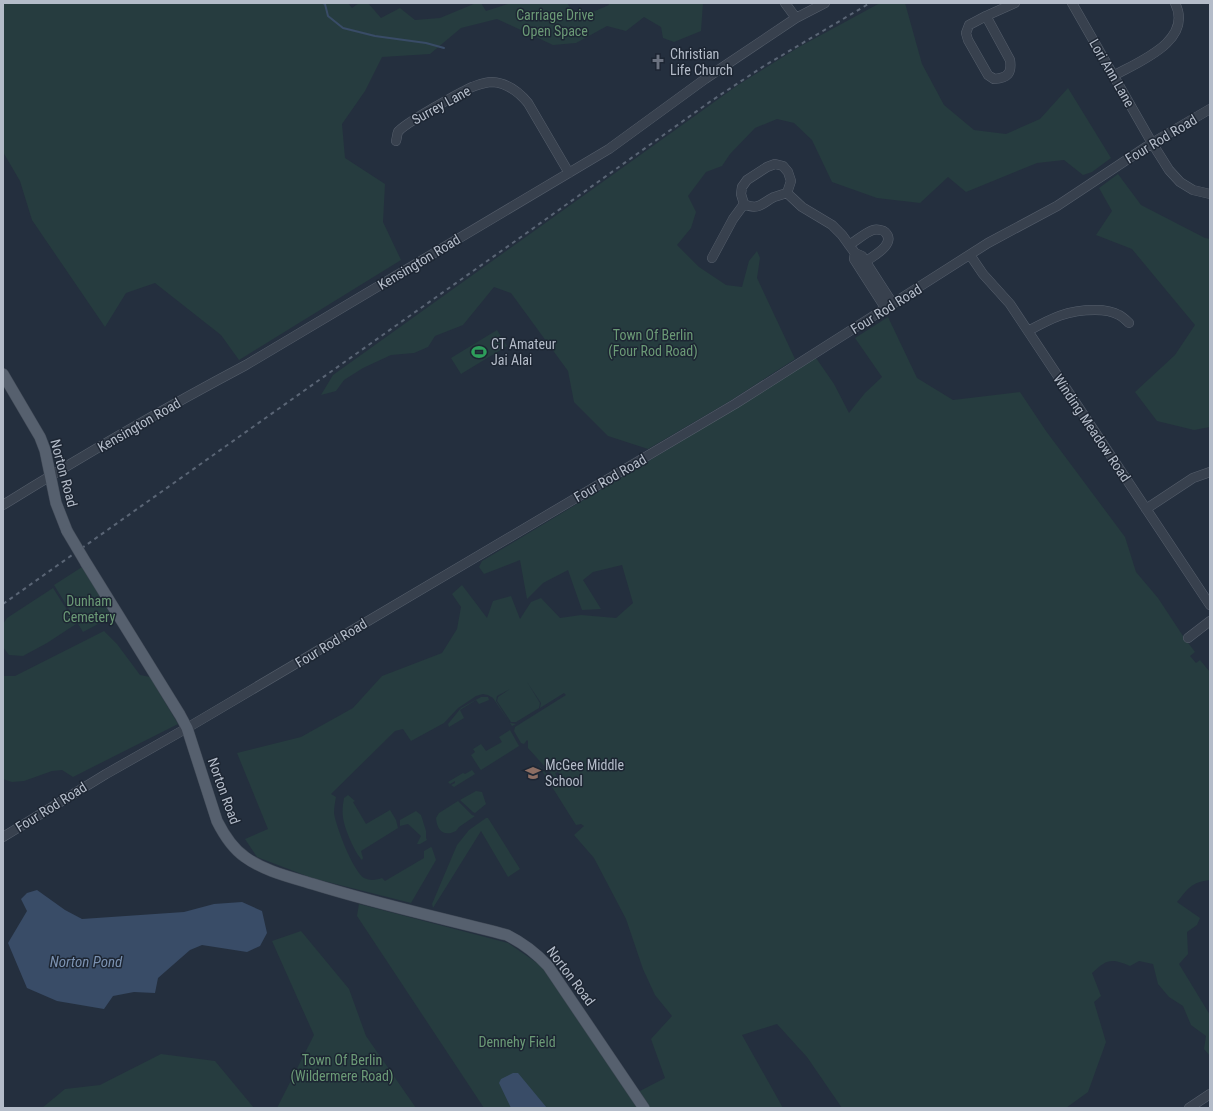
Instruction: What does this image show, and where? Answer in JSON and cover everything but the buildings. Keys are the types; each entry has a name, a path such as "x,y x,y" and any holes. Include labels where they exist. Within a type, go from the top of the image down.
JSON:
{"main road":[{"name":"Norton Road","path":"3,374 46,450 57,508 67,530 170,697 187,728 217,821 224,835 234,847 245,857 265,868 337,891 507,935 520,942 539,956 548,966 644,1108"}],"street":[{"path":"785,3 796,18"},
{"name":"Kensington Road","path":"3,505 51,475 186,397 246,366 609,149 705,79 796,18 825,3"},
{"path":"986,16 1010,60 1011,68 1008,74 1001,79 994,79 988,75 968,40 966,33 969,25 986,16 1015,3"},
{"name":"Lori Ann Lane","path":"1072,3 1113,76 1169,170 1180,182 1193,190 1210,194"},
{"path":"1113,76 1162,48 1171,40 1177,30 1179,18 1175,3"},
{"name":"Surrey Lane","path":"396,141 398,131 408,122 470,88 492,82 502,84 520,94 528,103 569,173"},
{"name":"Four Rod Road","path":"3,837 106,774 187,728 735,404 970,255 1057,206 1152,143 1210,109"},
{"path":"776,164 783,166 788,172 791,181 787,193 774,197 759,206 750,207 744,204 741,194 742,187 747,180 767,167 776,164"},
{"path":"787,193 802,207 832,225 842,235 852,249 862,256 889,306"},
{"path":"712,258 733,219 744,204"},
{"path":"852,249 873,230 885,232 888,238 887,245 865,262"},
{"path":"852,249 854,259 889,306"},
{"name":"Winding Meadow Road","path":"970,255 982,274 1010,304 1210,605"},
{"path":"1028,331 1052,318 1069,312 1085,310 1105,310 1118,314 1129,323"},
{"path":"1146,510 1193,478 1210,472"},
{"path":"1188,638 1210,621"},
{"path":"1189,1108 1210,1094"}],"green space":[{"name":"Carriage Drive Open Space","path":"3,3 348,3 352,8 359,3 368,3 381,18 400,8 415,20 440,18 476,3 481,3 486,11 511,3 567,3 574,13 595,11 609,5 608,3 703,3 701,31 674,42 663,38 661,27 644,17 626,31 607,26 576,43 553,45 497,19 461,28 430,54 382,57 365,91 342,124 345,158 385,184 383,222 401,260 239,360 221,335 155,283 126,293 105,327 32,220 20,181 3,152"},
{"name":"Town Of Berlin (Four Rod Road)","path":"880,3 905,3 922,64 944,105 974,130 1006,134 1040,119 1068,88 1111,158 1092,172 1083,175 1064,160 1037,163 966,192 948,177 920,203 877,198 832,182 812,140 794,123 777,119 755,128 730,154 722,166 706,172 688,196 696,212 691,228 677,245 699,267 726,285 742,287 749,261 757,251 760,258 757,278 795,359 730,401 648,449 608,436 574,402 568,371 511,293 494,287 463,325 435,336 428,347 414,353 391,355 363,368 344,380 336,391 321,395 333,375 738,85 799,47"},
{"path":"1118,174 1141,205 1205,238 1210,239 1210,427 1194,430 1157,421 1135,392 1175,355 1195,325 1132,249 1096,235 1112,211 1099,188"},
{"path":"888,317 917,378 953,400 1020,392 1046,431 1125,537 1136,572 1158,598 1195,652 1190,656 1196,663 1200,660 1210,672 1210,880 1194,884 1177,902 1200,918 1197,925 1187,932 1188,954 1179,964 1210,1015 1210,1056 1204,1049 1206,1036 1191,1025 1183,1006 1169,997 1158,984 1153,964 1139,961 1130,966 1110,961 1092,973 1101,996 1094,1002 1106,1042 1088,1092 1066,1108 842,1108 807,1057 777,1024 742,1035 783,1108 649,1108 638,1092 665,1078 651,1039 672,1016 655,995 643,969 626,919 594,858 574,835 584,826 581,824 576,825 537,763 556,785 562,779 558,772 555,773 557,777 556,779 528,748 528,741 527,740 524,744 521,743 514,731 515,727 566,695 564,693 540,708 541,703 527,682 540,703 539,708 516,722 511,722 497,701 498,697 510,689 497,696 496,701 510,723 516,724 512,726 493,698 483,694 476,696 458,708 444,723 411,741 403,729 395,731 331,794 336,797 334,813 341,838 355,867 364,878 373,880 382,878 385,881 424,858 424,851 431,847 432,848 436,860 411,903 312,878 257,857 245,839 268,829 237,753 301,737 353,708 382,676 442,653 457,629 461,607 452,594 462,585 487,618 493,601 511,596 520,619 531,602 541,598 560,618 581,615 616,618 633,603 622,565 593,572 583,580 601,609 582,610 568,570 543,583 527,599 520,560 484,574 479,567 482,561 677,444 816,358 834,384 849,413 865,393 882,377 855,338"},
{"name":"CT Amateur Jai Alai","path":"497,330 507,346 461,374 451,358"},
{"name":"Dunham Cemetery","path":"82,567 113,616 83,632 54,585"},
{"path":"53,588 76,624 47,643 23,656 9,655 3,647 3,624 7,618"},
{"path":"104,631 117,644 140,675 150,677 178,724 73,777 62,770 52,771 24,781 12,782 3,779 3,676 15,676"},
{"path":"481,697 488,697 489,700 479,704 476,700 460,710 464,718 449,727 448,724 461,708"},
{"path":"510,730 519,746 481,770 471,755 475,752 473,749 481,744 486,751 502,742 499,737"},
{"path":"472,770 475,774 454,787 451,785 455,783 455,781 450,784 448,782 463,773 465,774"},
{"path":"476,791 482,792 486,804 475,813 460,800"},
{"path":"348,795 355,801 353,802 366,824 390,810 396,820 398,828 361,851 363,858 362,860 353,846 344,822 344,798"},
{"path":"458,801 472,815 475,816 452,833 442,832 438,826 436,818 439,813"},
{"path":"416,811 421,815 426,831 427,840 420,844 417,844 421,836 408,824 400,826 400,820"},
{"path":"488,818 520,869 508,877 481,831 433,908 432,904 457,845 469,830"},
{"name":"Dennehy Field","path":"359,904 508,943 543,967 639,1108 484,1108 357,916"},
{"name":"Town Of Berlin (Wildermere Road)","path":"301,931 349,989 366,1036 416,1108 277,1108 314,1035 272,941"},
{"path":"161,1054 215,1061 254,1108 42,1108 65,1089 100,1085"}],"water":[{"name":"Norton Pond","path":"37,890 65,910 82,919 184,912 214,904 242,902 262,911 267,933 260,946 247,952 202,945 190,950 158,978 155,993 134,992 113,996 104,1009 57,1001 27,988 8,943 27,911 21,899 27,893"},
{"path":"513,1073 518,1073 547,1108 511,1108 499,1083 501,1079"}],"waterway":[{"path":"323,3 325,4 328,16 343,28 375,36 426,43 444,48"}],"railway":[{"path":"3,604 711,101 764,66 870,3"}],"place":[{"name":"Christian Life Church","path":"658,62"},
{"name":"CT Amateur Jai Alai","path":"479,352"},
{"name":"McGee Middle School","path":"533,773"}]}
